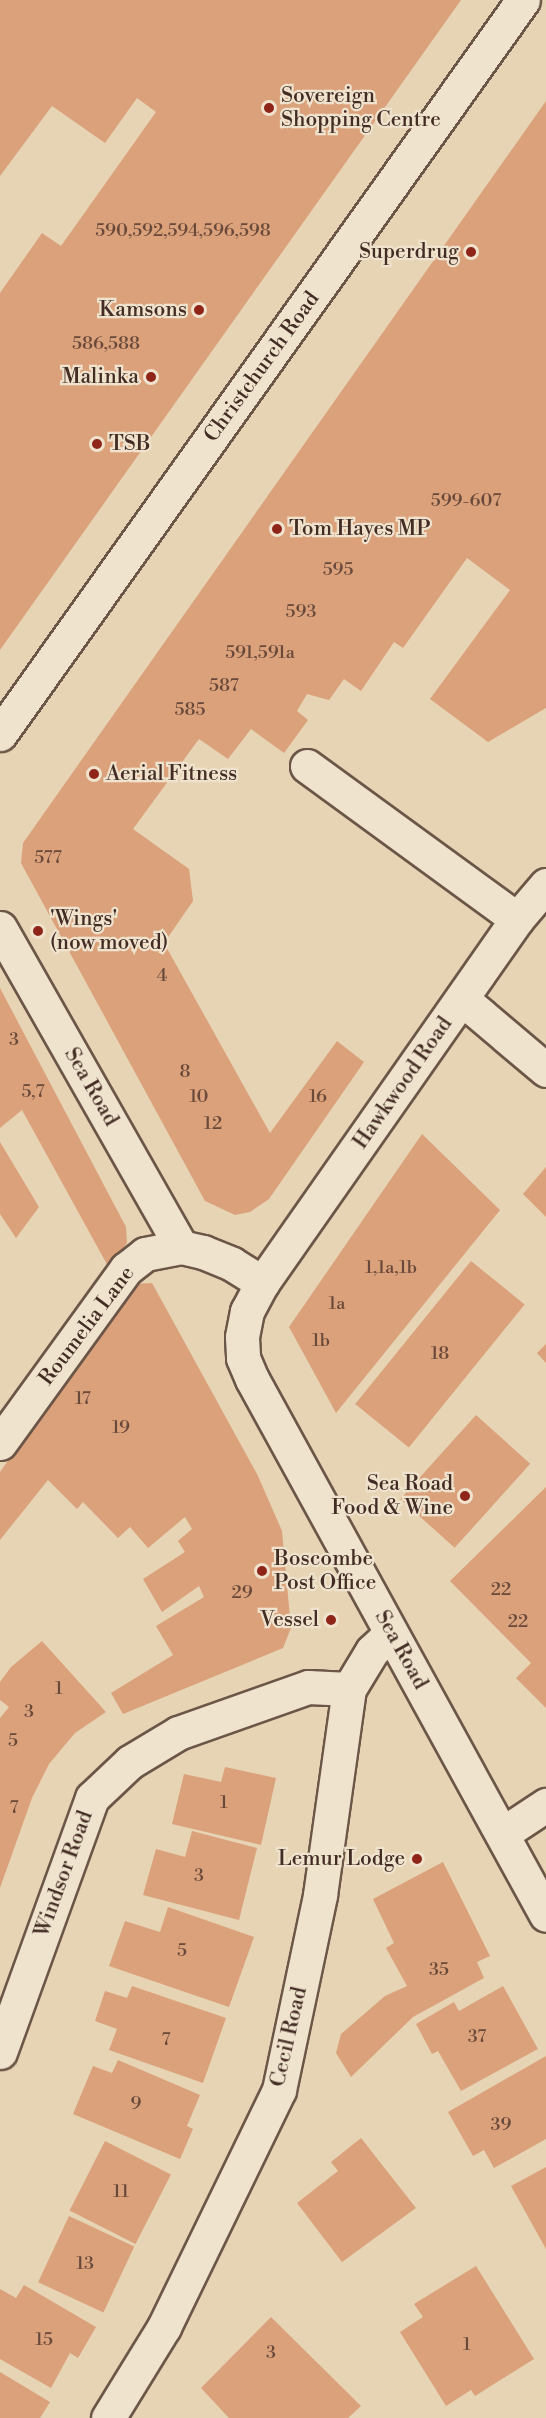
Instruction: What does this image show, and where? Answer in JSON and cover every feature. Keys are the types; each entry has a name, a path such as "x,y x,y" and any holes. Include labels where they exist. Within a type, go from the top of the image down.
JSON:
{"street":[{"name":"Christchurch Road","path":"0,734 523,0"},
{"path":"307,766 517,919"},
{"name":"Hawkwood Road","path":"262,1283 517,919 546,885"},
{"name":"Sea Road","path":"0,928 176,1238"},
{"path":"462,999 546,1070"},
{"name":"Roumelia Lane","path":"0,1443 126,1269 145,1254 176,1238 232,1264 262,1283"},
{"name":"Sea Road","path":"262,1283 247,1311 243,1359 546,1915"},
{"name":"Cecil Road","path":"108,2418 164,2327 279,2090 320,1895 349,1689 372,1651 391,1633"},
{"name":"Windsor Road","path":"0,2052 92,1798 130,1762 178,1733 308,1687 349,1689"},
{"path":"502,1833 546,1805"}],"building":[{"path":"0,0 461,0 0,650 0,293 42,233 61,246 156,112 137,98 105,143 52,106 0,176"},
{"path":"546,101 546,708 488,742 430,699 510,590 467,558 403,648 394,642 361,691 344,679 329,700 307,694 297,711 308,720 284,753 251,729 228,759 199,739 133,829 189,869 193,901 164,943 270,1133 337,1041 364,1062 269,1199 250,1212 235,1215 205,1201 21,863 23,843"},
{"path":"0,988 126,1227 127,1243 109,1268 22,1110 0,1128"},
{"path":"422,1134 500,1210 336,1413 289,1327"},
{"path":"0,1142 39,1207 16,1238 0,1214"},
{"path":"546,1167 546,1217 523,1194"},
{"path":"471,1261 525,1304 409,1447 355,1404"},
{"path":"152,1283 258,1476 282,1531 291,1628 283,1648 123,1714 111,1693 173,1655 156,1626 204,1597 199,1586 162,1612 143,1579 185,1552 178,1541 192,1529 185,1517 148,1548 130,1527 118,1538 83,1502 77,1509 48,1480 0,1540 0,1472 134,1284"},
{"path":"546,1344 546,1363 537,1353"},
{"path":"476,1415 530,1464 455,1548 400,1499"},
{"path":"546,1487 546,1708 516,1678 531,1663 450,1581"},
{"path":"42,1641 106,1712 75,1733 49,1764 32,1798 0,1888 0,1718 9,1707 0,1700 0,1682 11,1667"},
{"path":"225,1767 276,1778 261,1845 172,1824 184,1774 221,1782"},
{"path":"192,1831 257,1848 239,1920 143,1895 156,1849 185,1857"},
{"name":"Lemur Lodge","path":"443,1862 490,1956 477,1962 484,1978 413,2017 351,2077 336,2053 341,2034 385,1996 407,1986 386,1948 394,1943 373,1899"},
{"path":"168,1907 254,1937 229,2007 109,1966 125,1921 160,1932"},
{"path":"132,1986 226,2018 203,2083 109,2050 117,2029 95,2021 105,1991 127,1998"},
{"path":"503,1986 538,2049 461,2091 438,2051 432,2054 416,2024 454,2002 459,2011"},
{"path":"546,2056 546,2139 494,2168 484,2150 473,2156 448,2112"},
{"path":"118,2060 200,2095 187,2126 193,2129 180,2159 73,2114 93,2066 112,2073"},
{"path":"361,2138 416,2208 342,2262 297,2203 338,2171 331,2162"},
{"path":"105,2141 171,2175 136,2244 70,2210"},
{"path":"546,2167 546,2249 511,2186"},
{"path":"69,2216 134,2246 103,2313 38,2282"},
{"path":"476,2266 534,2359 475,2396 471,2390 446,2406 400,2332 423,2317 414,2304"},
{"path":"24,2285 96,2327 78,2358 70,2353 51,2388 0,2359 0,2289 16,2298"},
{"path":"271,2317 361,2406 348,2418 229,2418 201,2388"},
{"path":"0,2372 50,2402 40,2418 0,2418"}],"place":[{"name":"Sovereign Shopping Centre","path":"269,108"},
{"name":"Superdrug","path":"471,252"},
{"name":"Kamsons","path":"199,310"},
{"name":"Malinka","path":"151,377"},
{"name":"TSB","path":"97,444"},
{"name":"Tom Hayes MP","path":"277,529"},
{"name":"Aerial Fitness","path":"94,774"},
{"name":"'Wings' (now moved)","path":"38,931"},
{"name":"Sea Road Food & Wine","path":"465,1496"},
{"name":"Boscombe Post Office","path":"262,1571"},
{"name":"Vessel","path":"331,1620"},
{"name":"Lemur Lodge","path":"417,1859"}]}
